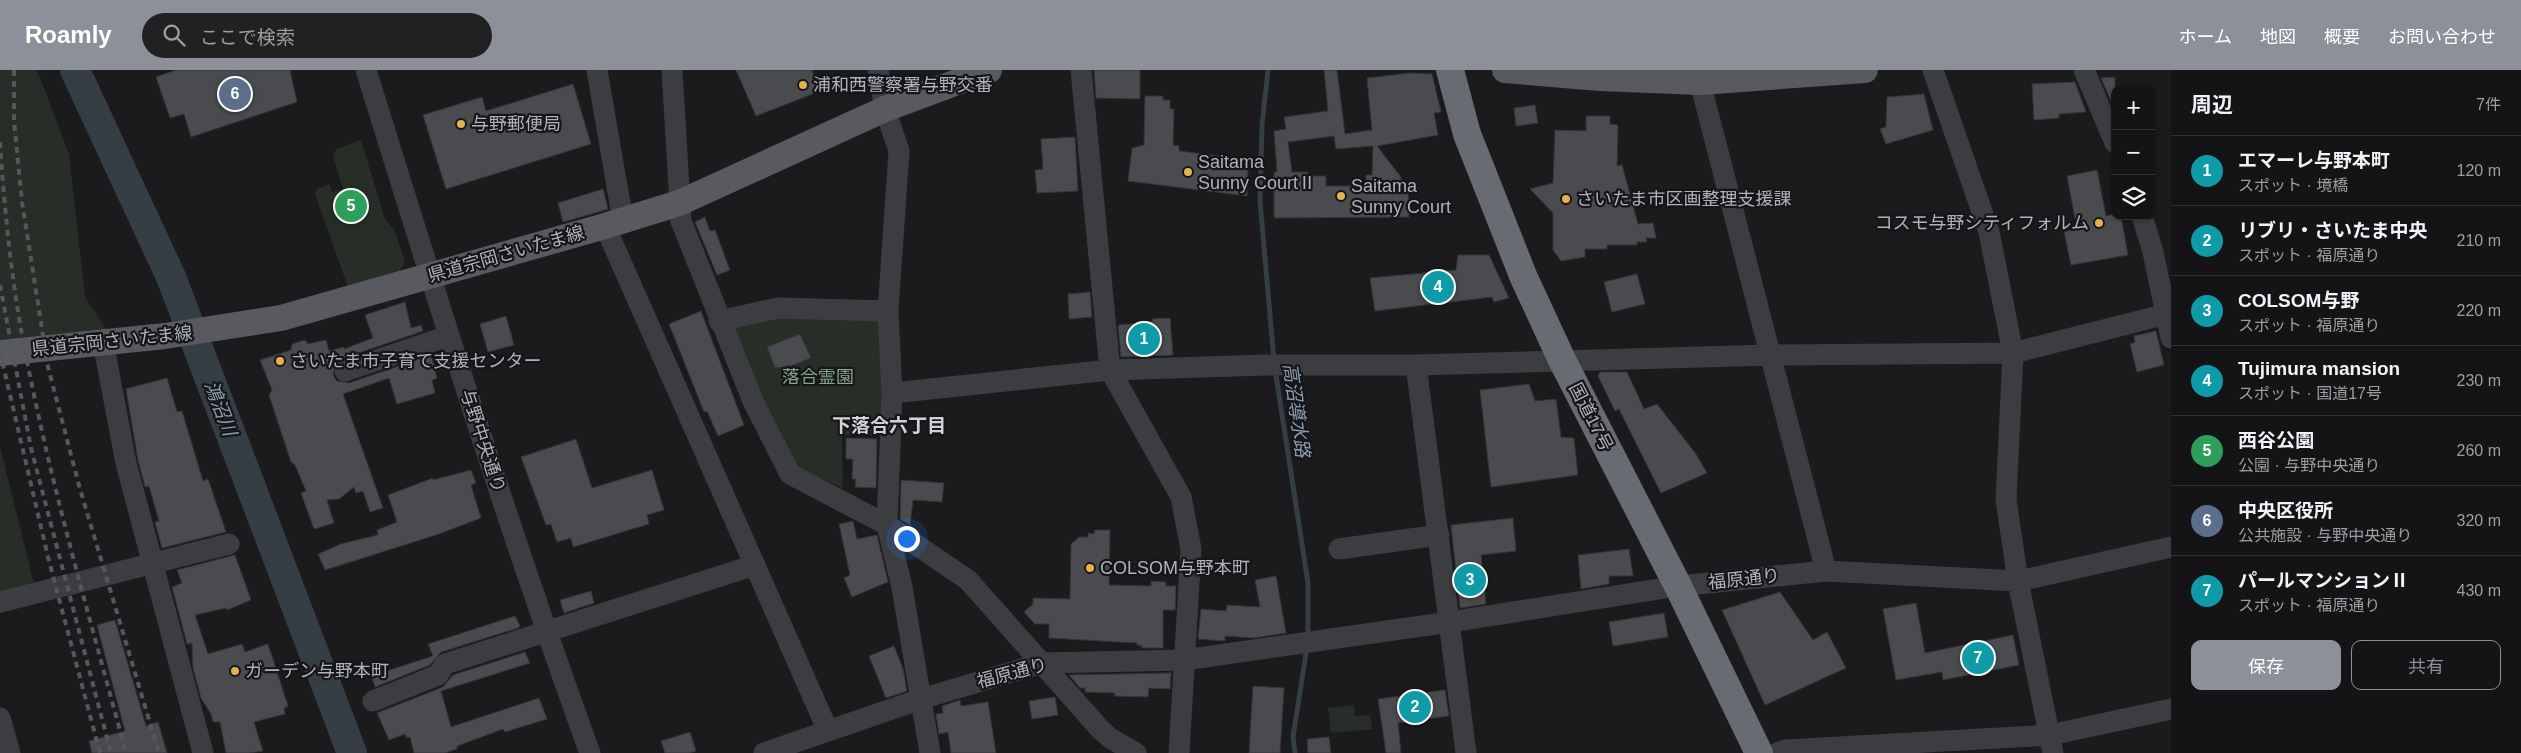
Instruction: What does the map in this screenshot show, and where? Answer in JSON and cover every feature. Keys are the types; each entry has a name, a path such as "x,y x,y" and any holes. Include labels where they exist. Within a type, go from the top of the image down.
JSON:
{"highway":[{"name":"国道17号","path":"1450,70 1467,134 1524,278 1562,360 1678,586 1759,753"}],"main road":[{"name":"県道宗岡さいたま線","path":"0,353 226,329 281,318 614,224 679,203 886,109 989,70"},
{"path":"1506,70 1600,78 1687,78 1866,70"}],"street":[{"name":"与野中央通り","path":"366,70 448,336 546,632 590,753"},
{"path":"596,70 614,224 754,565 828,731"},
{"path":"672,70 681,221 719,321 753,401 790,474 887,525 968,580 1100,729 1136,753"},
{"path":"878,70 886,109 899,152 888,311 892,393 887,525 902,587 930,753"},
{"path":"1081,70 1110,370 1181,497 1191,549 1179,753"},
{"path":"1933,70 1989,232 2013,353 2006,500 2018,581 2052,744"},
{"path":"2084,70 2111,134"},
{"path":"1687,78 1771,355 1826,571"},
{"path":"2143,220 2169,314 2171,338"},
{"path":"719,321 778,308 888,311"},
{"path":"892,393 1110,370 1276,365 1416,365 1771,355 2013,353 2169,314"},
{"path":"345,371 448,336"},
{"path":"103,342 126,463 203,753"},
{"path":"1416,365 1466,753"},
{"path":"1339,548 1438,535"},
{"path":"0,602 229,544"},
{"name":"福原通り","path":"764,753 921,699 1042,663 1184,660 1450,622 1678,586 1826,571 2018,581 2171,547"},
{"path":"373,702 438,675 445,664 754,565"},
{"path":"1777,753 1786,750 2052,744 2171,709"},
{"path":"0,718 10,753"}],"green space":[{"path":"0,70 37,70 69,154 85,297 107,330 0,340"},
{"path":"361,140 385,219 395,231 405,262 399,272 348,287 315,194 317,189 329,184 332,192 343,189 333,156 336,149"},
{"name":"落合霊園","path":"779,313 883,318 883,436 842,435 843,488 796,467 767,416 732,329"},
{"path":"0,447 35,588 0,597"},
{"path":"1354,705 1355,716 1370,715 1372,729 1331,733 1328,708"}],"building":[{"path":"176,70 290,70 297,102 191,137 184,114 170,118 156,77"},
{"path":"736,70 812,70 820,91 756,116"},
{"path":"1094,70 1140,70 1140,99 1096,98"},
{"path":"1324,70 1337,70 1345,134 1372,130 1367,78 1410,73 1432,74 1441,112 1434,113 1438,135 1377,146 1401,177 1401,185 1408,185 1409,217 1274,218 1274,172 1277,172 1274,131 1286,129 1284,117 1328,111","holes":["1334,136 1336,149 1373,146 1372,175 1366,175 1366,186 1326,186 1326,176 1308,176 1308,172 1292,172 1288,142"]},
{"path":"2115,77 2115,85 2111,85 2111,101 2101,78"},
{"path":"2075,82 2086,112 2059,114 2059,118 2034,120 2032,84"},
{"path":"573,84 591,144 446,189 423,115 482,97 486,111"},
{"path":"1924,94 1933,130 1886,144 1880,129 1886,127 1887,97"},
{"name":"Saitama Sunny CourtⅡ","path":"1145,96 1163,96 1163,100 1170,100 1170,109 1174,109 1173,145 1179,146 1179,151 1235,158 1243,166 1248,167 1247,196 1128,181 1132,148 1144,145"},
{"path":"1535,105 1538,123 1516,126 1514,108"},
{"path":"1586,116 1610,116 1610,124 1618,125 1617,166 1622,165 1638,224 1653,223 1656,238 1646,238 1647,242 1637,242 1637,245 1607,245 1607,249 1585,249 1585,257 1561,261 1553,250 1553,213 1530,189 1553,183 1555,130 1586,131"},
{"path":"1075,137 1078,191 1037,193 1035,170 1043,169 1041,139"},
{"name":"コスモ与野シティフォルム","path":"2097,170 2106,216 2111,215 2111,220 2122,220 2128,255 2071,265 2064,232 2077,229 2067,176"},
{"path":"603,189 608,209 563,222 558,203"},
{"path":"705,217 710,231 715,230 730,270 717,275 695,222"},
{"path":"1458,255 1489,255 1509,298 1494,302 1492,297 1375,311 1370,278 1456,270"},
{"path":"1637,274 1645,304 1612,312 1604,282"},
{"path":"1090,292 1092,317 1069,319 1068,294"},
{"path":"405,302 411,328 421,325 423,331 341,359 335,363 333,375 337,381 349,383 431,355 437,378 432,380 435,393 397,404 389,378 343,394 383,508 370,512 363,491 356,493 354,487 339,499 327,500 334,523 314,529 301,493 306,491 295,465 291,462 269,395 272,390 260,360 291,350 292,344 305,340 308,344 326,340 329,351 344,347 344,349 373,338 365,315"},
{"path":"701,311 744,425 718,436 707,411 704,412 669,324"},
{"path":"506,316 514,345 488,352 480,324"},
{"path":"1170,318 1173,355 1121,357 1118,325 1152,322 1152,319"},
{"path":"2156,331 2164,365 2137,372 2130,344 2135,342 2134,336"},
{"path":"800,334 811,358 781,370 780,367 775,368 767,347"},
{"path":"1600,372 1627,372 1644,409 1657,404 1696,454 1707,473 1661,493 1619,409 1615,411 1598,376"},
{"path":"167,378 177,412 182,411 203,481 208,479 226,532 162,548 155,522 159,521 149,486 145,487 138,460 126,389"},
{"path":"1529,384 1535,401 1556,399 1561,437 1574,438 1578,475 1491,487 1480,390"},
{"path":"846,438 877,439 876,488 855,487 856,479 852,479 853,459 846,459"},
{"path":"576,439 592,488 652,470 664,510 647,515 649,524 573,547 571,538 557,542 551,524 546,525 521,457"},
{"path":"471,470 476,483 471,485 481,518 436,535 325,570 318,554 341,544 378,535 377,530 397,522 388,495 433,478 433,480"},
{"path":"901,480 944,483 942,502 913,500 910,525 900,519"},
{"path":"1513,518 1516,551 1481,555 1486,604 1460,608 1451,525"},
{"path":"853,521 857,539 877,535 888,582 852,597 844,578 850,575 839,524"},
{"path":"1095,530 1110,530 1109,585 1151,586 1151,581 1166,582 1166,586 1176,586 1175,610 1163,610 1163,648 1142,648 1137,643 1049,638 1049,624 1035,624 1024,612 1033,604 1033,598 1070,599 1071,544 1079,537 1088,537 1088,533 1094,534"},
{"path":"1629,549 1633,576 1609,576 1609,584 1581,589 1578,555"},
{"path":"235,555 251,600 227,610 226,608 195,615 208,654 242,644 245,652 268,644 288,706 284,708 285,714 254,722 263,751 249,753 226,753 220,722 213,722 211,714 201,698 193,668 192,643 187,644 172,587 182,583 177,570"},
{"path":"1276,576 1286,633 1253,638 1225,636 1225,641 1198,639 1201,609 1226,611 1227,605 1260,607 1255,580"},
{"path":"591,591 594,603 564,613 560,600"},
{"path":"1780,592 1813,640 1827,632 1846,668 1765,705 1722,610"},
{"path":"1916,603 1925,653 2013,635 2019,665 1943,680 1942,672 1896,680 1883,609"},
{"path":"1664,613 1668,637 1613,646 1609,622"},
{"path":"515,616 520,626 518,628 441,652 430,665 375,687 371,676 433,656 428,644"},
{"path":"115,620 146,726 158,722 167,753 92,753 89,741 125,731 97,625"},
{"path":"894,646 903,669 907,691 886,698 869,656"},
{"path":"525,652 530,663 441,691 451,727 539,698 547,719 505,732 503,729 457,746 457,749 445,753 414,753 410,737 407,738 405,734 389,740 377,713 443,687 453,675"},
{"path":"1171,673 1170,689 1149,688 1148,697 1114,696 1115,693 1085,692 1085,688 1080,688 1069,675"},
{"path":"1253,686 1284,688 1280,753 1249,753"},
{"path":"1445,690 1449,716 1398,723 1401,753 1386,753 1378,699"},
{"path":"1055,697 1058,715 1032,719 1029,701"},
{"path":"960,700 961,706 988,702 996,753 951,753 948,732 939,734 936,714 943,713 942,706"},
{"path":"690,732 696,751 689,753 665,753 661,741"},
{"path":"1329,737 1331,753 1308,753 1307,739"}],"waterway":[{"name":"鴻沼川","path":"75,70 171,277 352,753"},
{"name":"高沼導水路","path":"1268,70 1262,125 1260,201 1274,361"},
{"name":"高沼導水路","path":"1275,369 1308,583 1308,638"},
{"name":"高沼導水路","path":"1295,753 1293,737 1307,647"}],"railway":[{"path":"14,70 14,121 22,202 48,367 80,489 159,753"},
{"path":"0,142 10,257 29,371 62,515 126,753"},
{"path":"0,285 31,448 111,753"},
{"path":"0,352 48,557 100,753"}],"place":[{"name":"浦和西警察署与野交番","path":"803,85"},
{"name":"中央区役所","path":"235,94"},
{"name":"与野郵便局","path":"461,124"},
{"name":"Saitama Sunny CourtⅡ","path":"1188,172"},
{"name":"Saitama Sunny Court","path":"1341,196"},
{"name":"さいたま市区画整理支援課","path":"1566,199"},
{"name":"西谷公園","path":"351,206"},
{"name":"コスモ与野シティフォルム","path":"2099,223"},
{"name":"Tujimura mansion","path":"1438,287"},
{"name":"エマーレ与野本町","path":"1144,339"},
{"name":"さいたま市子育て支援センター","path":"280,361"},
{"name":"COLSOM与野本町","path":"1090,568"},
{"name":"COLSOM与野","path":"1470,580"},
{"name":"パールマンションⅡ","path":"1978,658"},
{"name":"ガーデン与野本町","path":"235,671"},
{"name":"リブリ・さいたま中央","path":"1415,707"}],"district":[{"name":"下落合六丁目","path":"889,425"}]}
